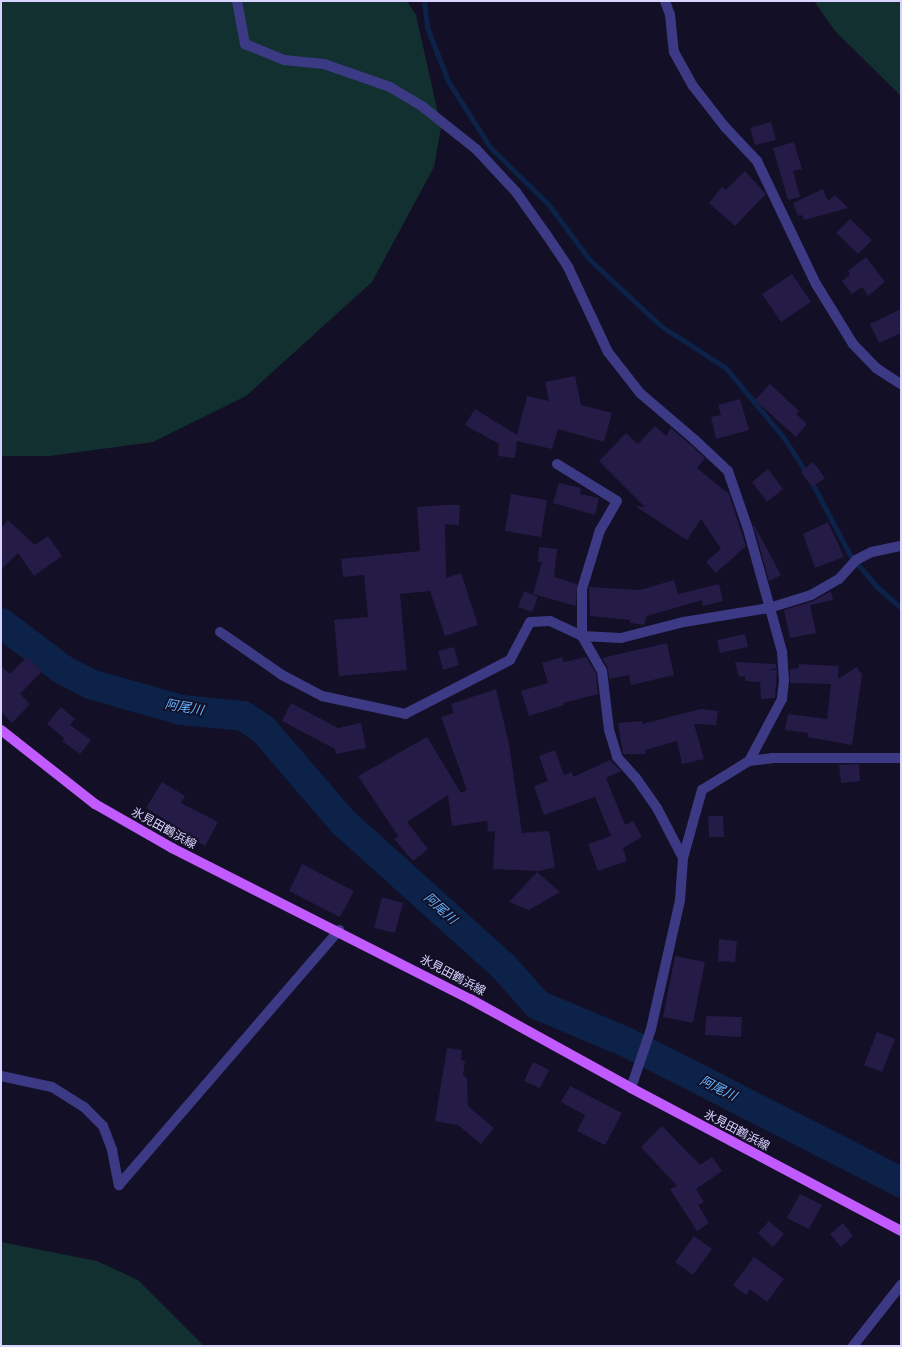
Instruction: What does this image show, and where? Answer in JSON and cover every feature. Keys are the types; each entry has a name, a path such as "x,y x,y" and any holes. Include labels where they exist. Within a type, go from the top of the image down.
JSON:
{"main road":[{"name":"氷見田鶴浜線","path":"1,730 95,804 172,848 339,930 470,999 631,1088 901,1231"}],"street":[{"path":"237,1 245,44 284,60 324,64 390,87 423,107 476,149 516,192 568,267 608,352 640,392 728,471 748,529 782,652 783,686 776,712 750,761"},
{"path":"665,1 670,15 674,52 693,86 725,127 756,161 816,284 853,344 876,368 901,384"},
{"path":"557,464 617,501 600,530 582,589 582,636 602,670 609,730 617,757 636,778 657,808 684,858"},
{"path":"220,632 282,675 322,696 405,714 510,660 530,622 550,621 582,636 621,638 684,622 769,608 811,595 839,579 856,560 872,552 901,546"},
{"path":"631,1088 651,1029 680,900 684,858 702,790 750,761 772,758 901,758"},
{"path":"1,1076 52,1087 84,1107 103,1126 112,1150 119,1185 339,930"},
{"path":"852,1346 901,1285"}],"green space":[{"path":"1,1 407,1 416,15 441,127 434,167 372,282 246,396 153,442 50,456 1,456"},
{"path":"814,1 901,1 901,96 835,31"},
{"path":"1,1242 97,1261 138,1280 204,1346 1,1346"}],"building":[{"path":"771,122 776,140 755,145 750,128"},
{"path":"794,142 802,169 793,171 800,197 788,200 773,148"},
{"path":"745,171 766,194 735,226 709,203 722,187 726,190"},
{"path":"823,189 828,201 835,195 848,208 804,220 802,215 798,216 793,203"},
{"path":"850,219 872,240 858,254 836,233"},
{"path":"866,257 885,282 868,296 862,287 852,294 842,281 850,274 848,271"},
{"path":"792,274 811,302 781,322 762,294"},
{"path":"901,309 901,333 879,343 870,324"},
{"path":"575,376 581,405 612,413 604,442 558,429 552,449 517,441 515,458 498,456 499,444 465,425 475,409 517,435 527,396 549,401 545,382"},
{"path":"770,384 799,411 796,414 807,424 796,437 755,400"},
{"path":"740,399 749,430 716,439 711,417 721,415 718,405"},
{"path":"655,426 666,436 671,428 691,445 705,458 697,468 729,494 746,546 716,573 706,562 721,549 701,519 687,540 635,506 645,507 599,461 626,433 638,444"},
{"path":"813,462 825,478 812,487 801,472"},
{"path":"768,469 783,489 767,502 752,482"},
{"path":"559,483 581,488 580,494 599,498 595,515 553,503"},
{"path":"511,494 547,500 541,537 505,531"},
{"path":"460,505 459,525 445,524 446,578 461,573 478,625 445,636 430,591 400,594 407,670 339,676 334,620 368,617 364,575 343,577 341,559 420,551 417,507"},
{"path":"8,520 35,545 48,536 62,556 34,576 18,553 1,570 1,528"},
{"path":"828,522 844,557 815,568 803,534"},
{"path":"753,523 781,575 769,581 754,527"},
{"path":"539,547 557,549 554,577 577,584 576,606 533,594 542,562 538,562"},
{"path":"674,580 678,594 719,584 723,601 703,606 702,600 647,616 644,625 630,623 630,620 590,616 589,587 640,590"},
{"path":"524,591 538,597 532,612 518,607"},
{"path":"831,591 833,600 810,605 816,633 790,638 784,610 813,601"},
{"path":"745,634 748,647 720,653 717,640"},
{"path":"667,643 674,675 631,685 629,675 609,679 608,668 602,658"},
{"path":"454,647 459,665 443,670 438,651"},
{"path":"27,657 42,671 20,694 30,704 12,723 1,712 1,666 10,674"},
{"path":"562,657 564,662 586,657 596,673 598,694 563,703 564,705 529,716 521,691 548,683 542,663"},
{"path":"735,662 776,664 777,668 768,670 777,670 775,698 761,699 760,682 745,681 745,676 739,677"},
{"path":"799,664 839,666 838,679 857,667 862,675 852,745 808,737 808,733 785,730 788,714 827,719 831,684 790,683 790,669 798,668"},
{"path":"496,689 509,744 522,833 549,831 555,867 539,871 493,869 495,831 488,832 487,821 452,826 448,795 407,822 428,849 413,861 394,839 398,836 358,776 427,737 461,793 467,790 441,717 454,713 451,704"},
{"path":"291,703 338,728 361,723 366,748 336,754 335,749 282,721"},
{"path":"61,707 75,719 70,725 91,740 80,754 62,741 64,738 47,724"},
{"path":"701,709 718,711 716,725 694,724 704,759 682,764 677,741 645,750 646,754 623,754 618,723 642,721 642,724"},
{"path":"555,750 564,775 572,772 573,777 610,760 621,771 606,778 625,825 633,821 642,837 623,848 627,861 598,871 588,844 611,836 595,797 544,815 534,786 548,781 539,756"},
{"path":"859,764 860,781 841,783 839,765"},
{"path":"162,782 185,796 181,803 218,822 205,846 178,831 180,829 146,808"},
{"path":"708,816 723,816 724,837 709,837"},
{"path":"302,864 354,891 340,917 289,891"},
{"path":"537,872 560,892 529,910 509,902"},
{"path":"382,897 403,903 395,933 374,928"},
{"path":"719,939 737,941 735,962 718,961"},
{"path":"675,956 705,962 693,1023 663,1017"},
{"path":"706,1016 742,1017 741,1037 705,1035"},
{"path":"877,1032 895,1039 882,1072 864,1065"},
{"path":"447,1048 462,1050 461,1060 465,1061 463,1075 467,1078 468,1106 494,1128 481,1144 458,1125 435,1121"},
{"path":"533,1062 549,1070 540,1088 524,1081"},
{"path":"570,1086 622,1113 605,1145 577,1131 585,1115 561,1102"},
{"path":"662,1126 700,1165 712,1157 722,1171 696,1189 704,1202 698,1205 709,1223 697,1231 670,1189 677,1186 641,1147"},
{"path":"800,1194 822,1205 809,1229 787,1218"},
{"path":"769,1221 784,1234 773,1247 758,1233"},
{"path":"843,1223 853,1236 841,1247 830,1234"},
{"path":"694,1236 712,1249 693,1275 675,1262"},
{"path":"754,1257 784,1279 767,1302 750,1289 746,1295 733,1285"}],"waterway":[{"path":"424,1 427,27 448,81 490,147 549,205 589,259 661,326 726,368 784,438 807,474"},
{"path":"811,481 850,555 877,587 901,608"},
{"name":"阿尾川","path":"1,623 62,669 90,684 181,710 243,716 263,729 343,822 502,965 538,1005 626,1042 901,1182"}]}
